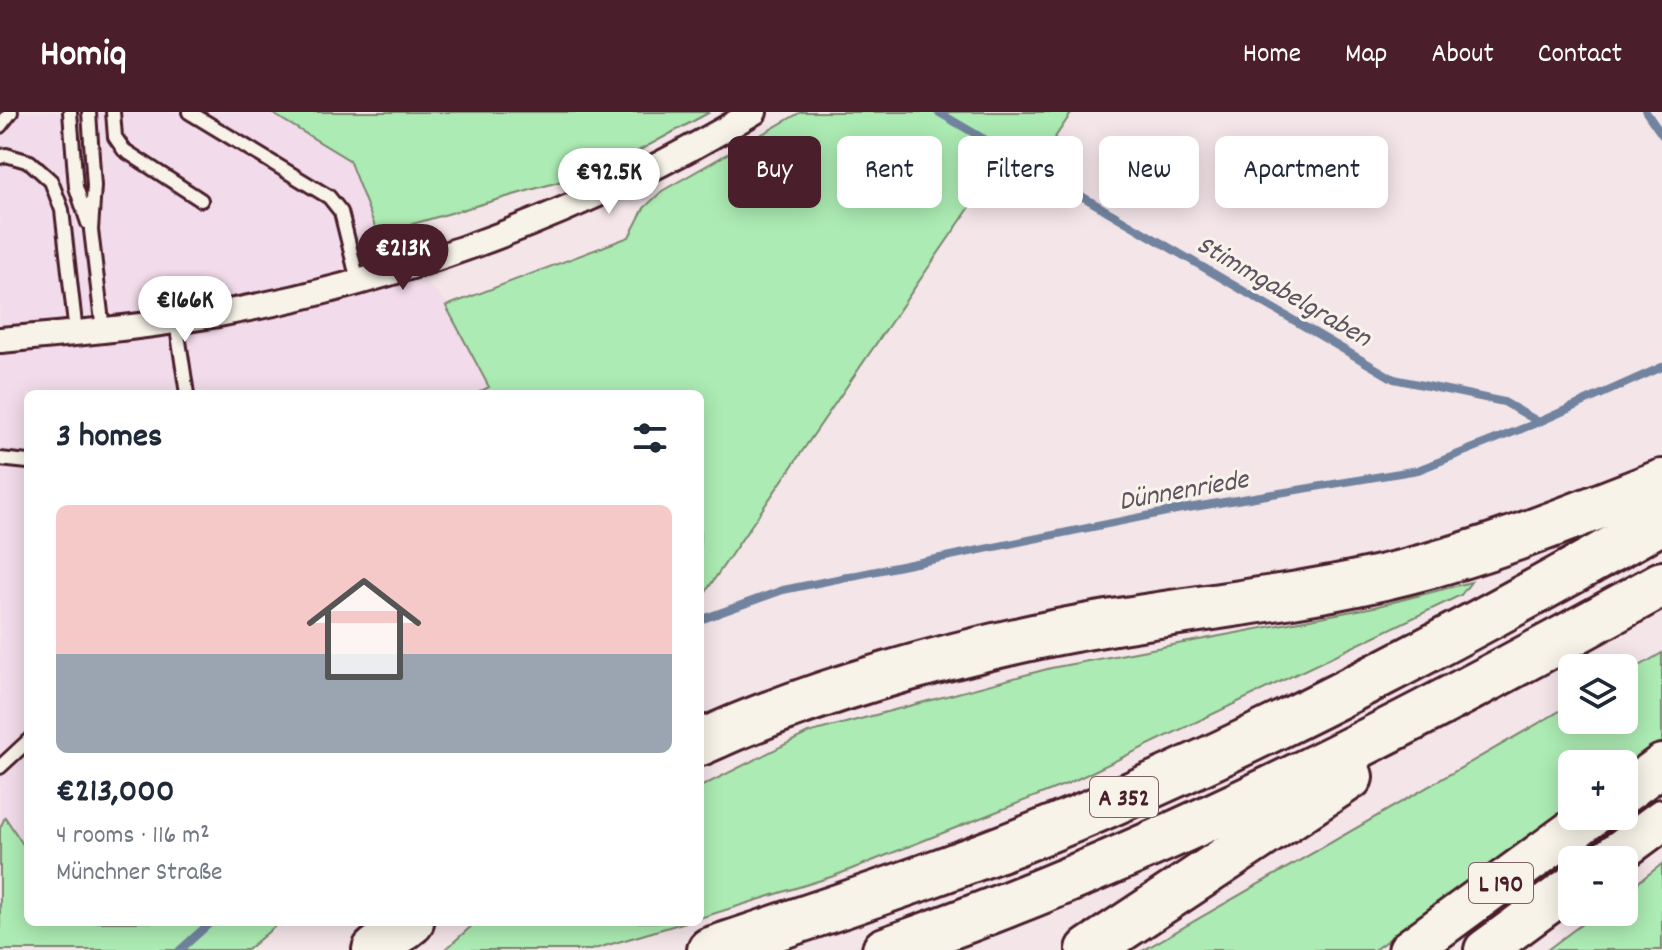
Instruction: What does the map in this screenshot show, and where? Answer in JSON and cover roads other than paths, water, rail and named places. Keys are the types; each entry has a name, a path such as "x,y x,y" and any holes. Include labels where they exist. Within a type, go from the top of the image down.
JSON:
{"highway":[{"path":"704,741 758,716 864,679 1036,636 1403,573 1495,547 1662,482"},
{"name":"A 352","path":"710,950 889,891 1096,810 1314,707 1521,601 1662,521"},
{"name":"A 352","path":"885,950 1120,857 1343,755 1662,584"},
{"path":"1089,950 1174,890 1553,645"},
{"path":"1638,783 1662,765"},
{"path":"1627,846 1662,820"},
{"name":"L 190","path":"1409,950 1573,830"},
{"name":"L 190","path":"1485,950 1558,896"},
{"path":"375,950 406,926"}],"street":[{"path":"0,340 176,321 358,281 496,238 568,208 641,174 754,112"}],"lane":[{"path":"0,126 11,112"},
{"path":"70,112 76,187 91,230"},
{"path":"89,112 94,186 91,230 103,330"},
{"path":"113,112 115,137 124,150 201,200"},
{"path":"189,112 329,197 341,212 358,281"},
{"path":"0,157 6,155 30,162 51,181 62,210 76,333"},
{"path":"176,321 186,390"},
{"path":"0,459 24,462"},
{"path":"0,767 24,745"}],"waterway":[{"name":"Stimmgabelgraben","path":"938,112 1394,379 1504,402 1539,422"},
{"path":"1646,112 1662,135"},
{"name":"Dünnenriede","path":"704,619 783,590 1176,510 1418,470 1539,422 1662,367"},
{"name":"Dünnenriede","path":"180,950 207,926"}]}
